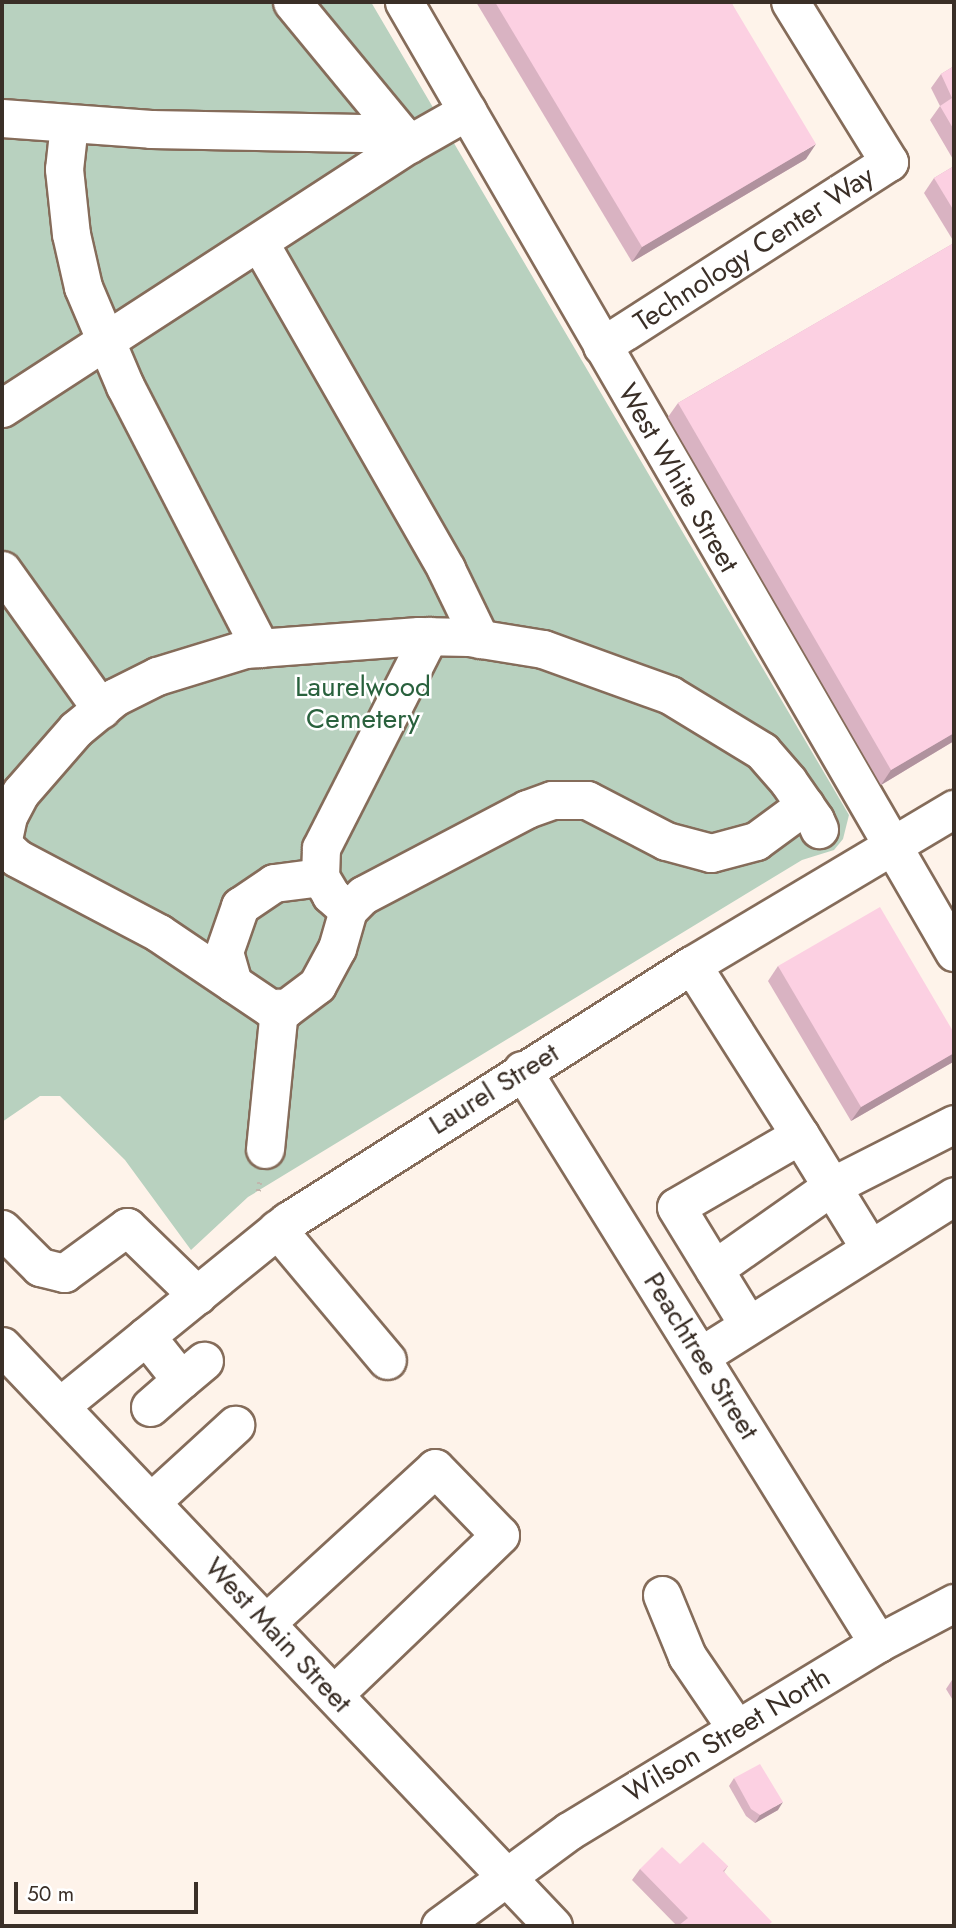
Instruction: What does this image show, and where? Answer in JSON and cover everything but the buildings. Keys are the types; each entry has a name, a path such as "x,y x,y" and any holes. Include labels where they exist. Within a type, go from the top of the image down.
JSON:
{"street":[{"path":"292,2 405,139"},
{"name":"West White Street","path":"404,2 954,952"},
{"name":"Technology Center Way","path":"602,346 888,162 790,2"},
{"path":"2,408 259,242 405,139 467,111"},
{"path":"2,118 69,124 405,139"},
{"path":"69,124 64,169 71,234 83,287 104,341 260,648"},
{"path":"259,242 446,569 480,639"},
{"path":"2,570 101,709"},
{"path":"348,910 331,895 320,877 327,834 429,636"},
{"path":"429,636 480,639 579,659 714,718 762,751 812,817 756,841 711,853 666,841 587,800 552,800 494,823 363,895 348,910 337,948 317,985 304,998 279,1009 270,1008 159,933 9,858 2,844 8,816 20,792 76,729 101,709 158,676 260,648 429,636"},
{"name":"Laurel Street","path":"60,1406 278,1229 522,1070 954,809"},
{"path":"233,983 224,953 240,906 274,883 320,877"},
{"path":"692,965 869,1247"},
{"path":"265,1149 279,1009"},
{"name":"Peachtree Street","path":"522,1070 702,1355 878,1643"},
{"path":"714,1269 832,1186 954,1124"},
{"path":"747,1323 676,1207 800,1135"},
{"path":"702,1355 747,1323 954,1196"},
{"path":"2,1229 40,1267 64,1273 127,1227 197,1295"},
{"path":"278,1229 387,1360"},
{"path":"146,1336 192,1371 150,1407"},
{"name":"West Main Street","path":"2,1346 152,1501 550,1925"},
{"path":"152,1501 235,1425"},
{"path":"266,1623 435,1468 500,1535 334,1695"},
{"path":"662,1595 687,1656 736,1728"},
{"name":"Wilson Street North","path":"440,1926 569,1831 878,1643 954,1603"}],"green space":[{"name":"Laurelwood Cemetery","path":"2,2 371,2 849,815 843,839 834,850 802,860 248,1197 191,1250 125,1160 60,1096 40,1096 2,1122"}]}
